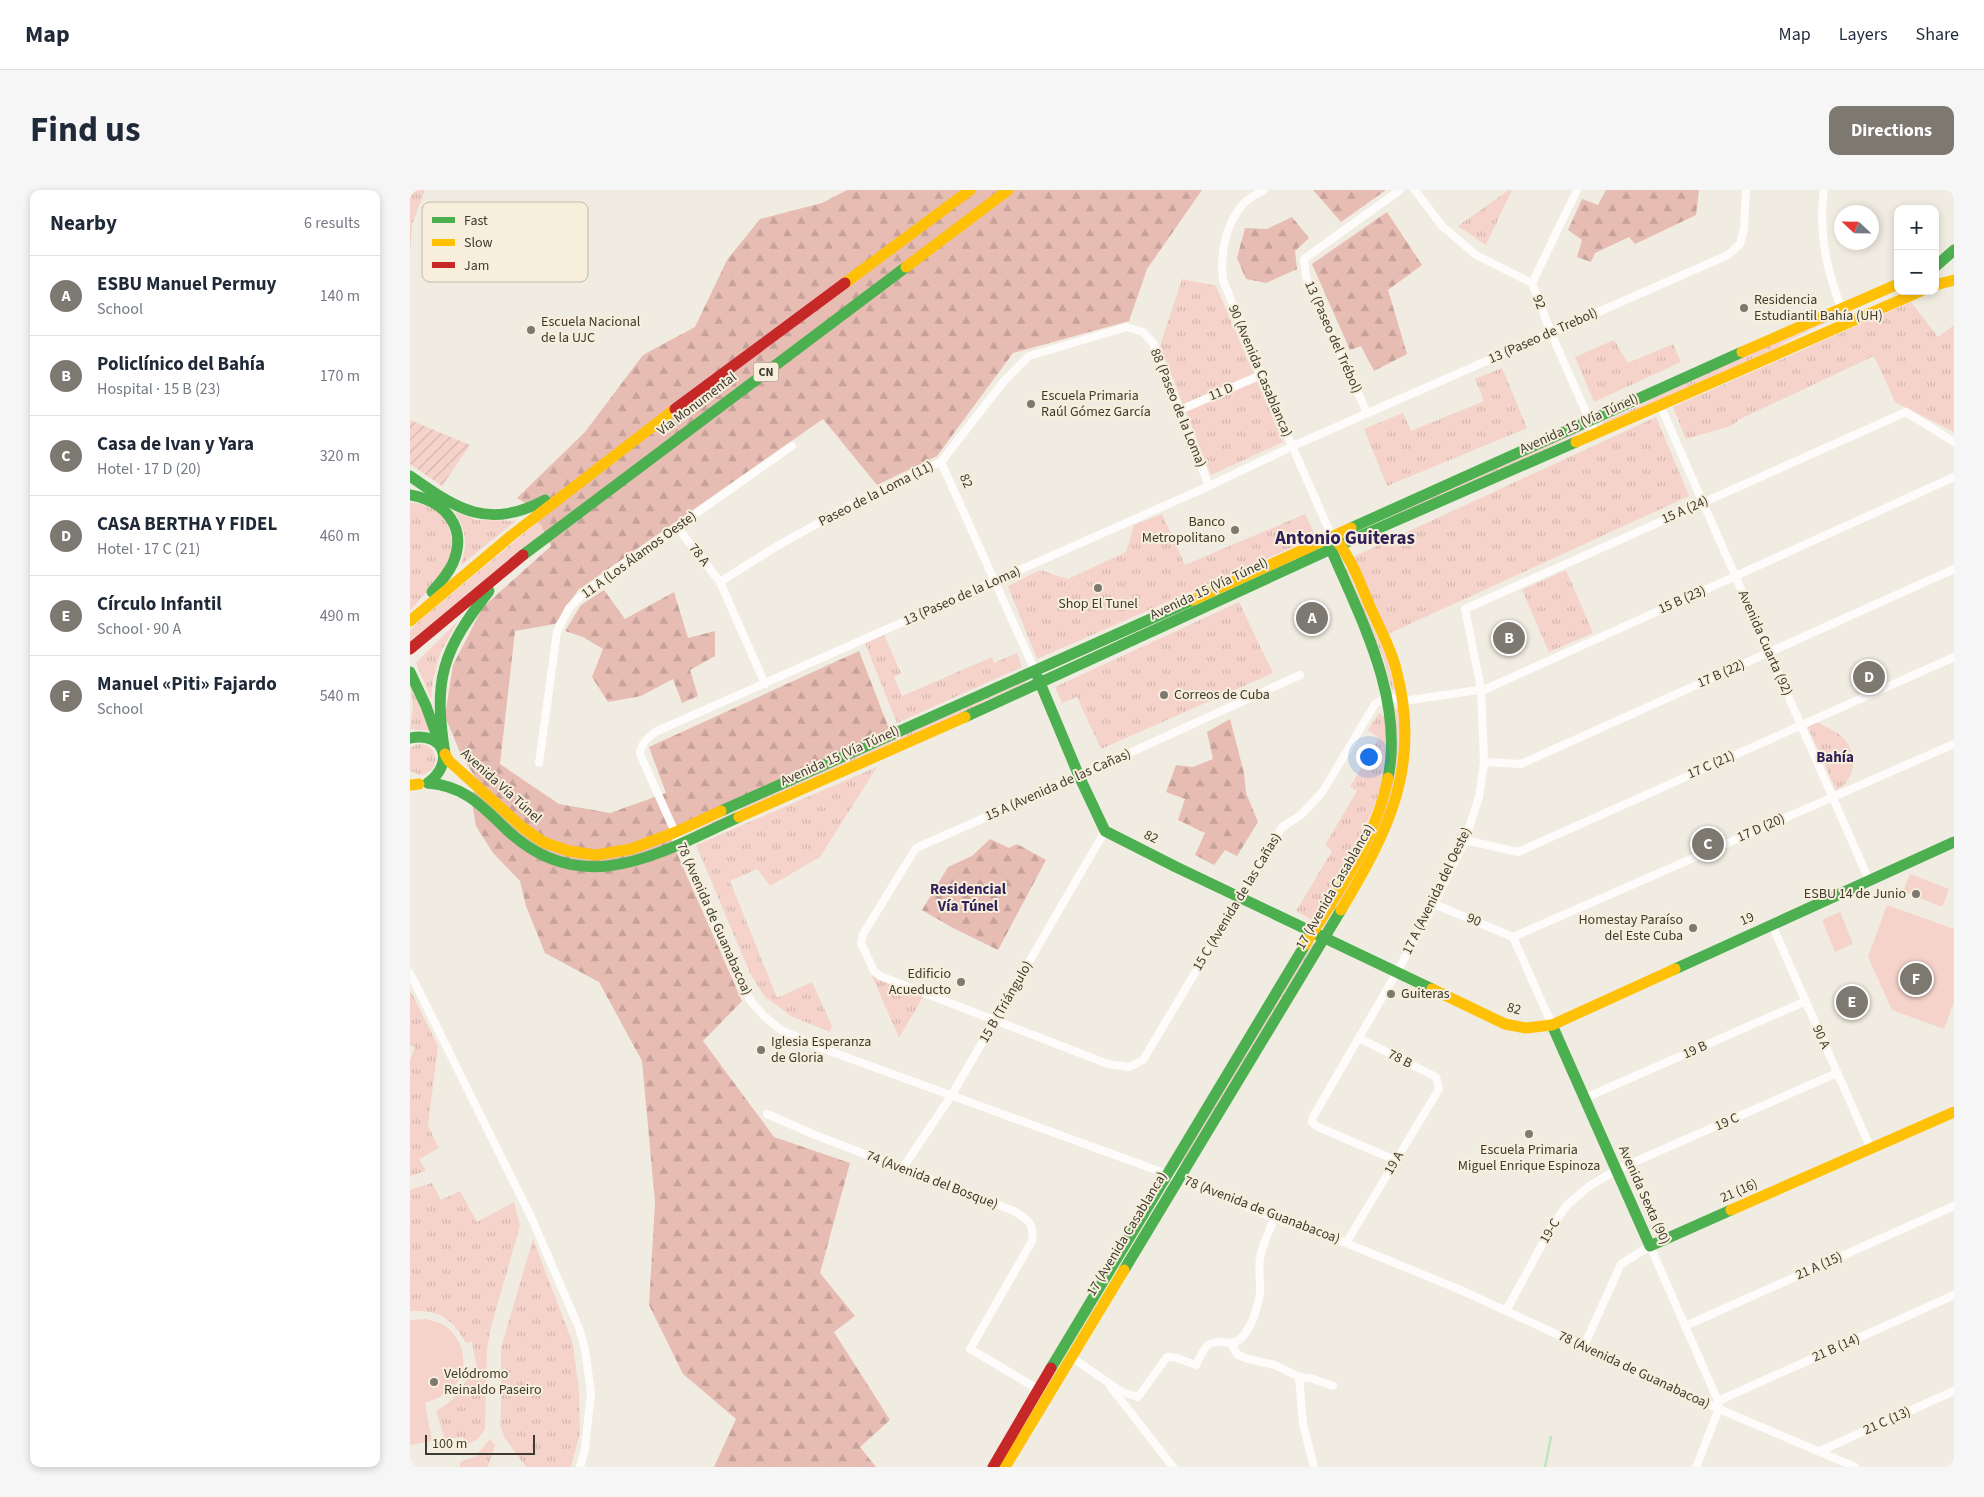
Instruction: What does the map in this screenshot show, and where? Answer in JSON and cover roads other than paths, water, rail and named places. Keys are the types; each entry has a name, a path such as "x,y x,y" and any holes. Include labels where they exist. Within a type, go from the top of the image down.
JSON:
{"main road":[{"name":"Vía Monumental","path":"410,620 507,538 619,452 970,190"},
{"name":"Vía Monumental","path":"410,649 524,554 1008,190"},
{"path":"1939,263 1954,250"},
{"path":"1939,284 1954,280"},
{"name":"Avenida 15 (Vía Túnel)","path":"654,840 676,832 1590,420 1894,286"},
{"name":"Avenida 15 (Vía Túnel)","path":"648,858 1040,684 1336,547 1912,295"},
{"path":"410,476 451,504 461,508 487,515 514,514 532,508 619,452"},
{"path":"410,495 432,500 447,512 454,524 458,539 454,562 410,620"},
{"name":"17 (Avenida Casablanca)","path":"993,1467 1071,1357 1172,1176 1361,851 1384,801 1388,780 1391,741 1388,697 1374,651 1332,537"},
{"name":"17 (Avenida Casablanca)","path":"1005,1467 1017,1432 1038,1389 1324,938 1388,824 1399,792 1405,749 1403,701 1396,668 1387,644 1336,547"},
{"path":"417,785 441,774 444,766 439,717 439,695 440,681 451,649 470,615 488,591 524,554"},
{"name":"82","path":"1035,671 1079,776 1105,831 1505,1024 1526,1028 1552,1024"},
{"name":"Avenida Vía Túnel","path":"411,674 426,706 442,749 449,761 522,826 544,842 569,851 596,855 631,849 654,840"},
{"path":"410,738 425,736 432,738 442,749"},
{"name":"Avenida Vía Túnel","path":"417,785 443,784 460,788 528,848 572,866 592,868 627,864 648,858"},
{"name":"19","path":"1552,1024 1954,842"},
{"name":"Avenida Sexta (90)","path":"1552,1024 1650,1246"},
{"name":"21 (16)","path":"1650,1246 1954,1112"}],"street":[{"name":"90 (Avenida Casablanca)","path":"1264,190 1244,203 1232,222 1225,238 1221,264 1223,280 1261,375 1332,537"},
{"name":"13 (Paseo del Trébol)","path":"1367,413 1306,277 1304,259 1400,190"},
{"name":"92","path":"1415,190 1442,226 1476,255 1532,283 1595,433"},
{"path":"1532,283 1577,190"},
{"name":"13 (Paseo de Trebol)","path":"1293,446 1728,255 1740,244 1744,229 1746,190"},
{"path":"1824,190 1824,248 1831,280 1847,324"},
{"name":"Paseo de la Loma (11)","path":"720,582 777,546 853,504 941,462 1004,381 1029,356 1127,327 1143,332"},
{"name":"88 (Paseo de la Loma)","path":"1143,332 1153,343 1209,486"},
{"name":"11 D","path":"1180,410 1261,375"},
{"name":"Avenida Cuarta (92)","path":"1660,405 1869,880"},
{"name":"15 A (24)","path":"1465,609 1906,412 1954,442"},
{"name":"11 A (Los Álamos Oeste)","path":"539,764 557,632 569,608 587,590 792,446"},
{"name":"13 (Paseo de la Loma)","path":"640,754 641,746 655,732 995,582 1209,486 1293,446"},
{"name":"82","path":"941,462 1035,671"},
{"name":"15 B (23)","path":"1403,701 1481,690 1954,477"},
{"name":"78 A","path":"677,527 720,582 766,684"},
{"name":"17 B (22)","path":"1484,762 1521,764 1954,569"},
{"name":"17 A (Avenida del Oeste)","path":"1396,1160 1316,1126 1312,1122 1313,1117 1434,904 1466,840 1479,797 1484,762 1481,690 1465,609"},
{"name":"17 C (21)","path":"1466,840 1518,852 1954,657"},
{"name":"15 A (Avenida de las Cañas)","path":"996,1020 880,976 874,971 861,943 863,934 916,848 1300,675"},
{"path":"1388,697 1403,701"},
{"name":"15 C (Avenida de las Cañas)","path":"996,1020 1108,1064 1129,1067 1143,1060 1282,827 1301,815 1323,791 1372,708 1375,704 1388,697"},
{"name":"17 D (20)","path":"1514,937 1954,744"},
{"name":"78 (Avenida de Guanabacoa)","path":"640,754 750,1000 764,1016 781,1030 824,1049 1172,1176 1274,1218 1346,1242 1506,1311 1719,1409 1855,1467"},
{"name":"15 B (Triángulo)","path":"902,1169 951,1096 1105,831"},
{"name":"90","path":"1434,904 1514,937"},
{"name":"90 A","path":"1772,925 1871,1149"},
{"name":"Avenida Sexta (90)","path":"1514,937 1552,1024"},
{"path":"410,973 532,1219 579,1328 585,1349 591,1393 585,1449 580,1467"},
{"name":"19 B","path":"1585,1098 1806,1002"},
{"name":"78 B","path":"1359,1038 1436,1077 1439,1083"},
{"name":"19 C","path":"1616,1170 1837,1074"},
{"name":"19 A","path":"1346,1242 1439,1089 1439,1083"},
{"name":"74 (Avenida del Bosque)","path":"767,1114 815,1135 1014,1211 1029,1220 1033,1231 1032,1240 970,1349 1038,1389"},
{"name":"19-C","path":"1506,1311 1552,1226 1567,1205 1588,1187 1616,1170"},
{"name":"21 A (15)","path":"1685,1326 1954,1206"},
{"path":"1071,1357 1122,1392 1138,1398 1168,1357 1175,1356 1196,1365 1207,1346 1216,1341 1231,1344 1242,1338 1250,1327 1260,1293 1260,1256 1274,1218"},
{"name":"Avenida Sexta (90)","path":"1650,1246 1718,1400 1719,1409 1696,1467"},
{"name":"21 (16)","path":"1584,1346 1620,1264 1650,1246"},
{"name":"21 B (14)","path":"1718,1400 1954,1295"},
{"path":"1231,1344 1238,1354 1248,1359 1275,1365 1299,1377 1311,1378 1333,1386"},
{"path":"1299,1377 1303,1424 1314,1467"},
{"path":"1108,1383 1173,1467"},
{"name":"21 C (13)","path":"1820,1452 1954,1391"}],"waterway":[{"path":"1545,1467 1551,1437"}],"place":[{"name":"Residencia Estudiantil Bahía (UH)","path":"1744,308"},
{"name":"Escuela Nacional de la UJC","path":"531,330"},
{"name":"Escuela Primaria Raúl Gómez García","path":"1031,404"},
{"name":"Banco Metropolitano","path":"1235,530"},
{"name":"Shop El Tunel","path":"1098,588"},
{"name":"ESBU Manuel Permuy","path":"1312,618"},
{"name":"Policlínico del Bahía","path":"1509,638"},
{"name":"CASA BERTHA Y FIDEL","path":"1869,677"},
{"name":"Correos de Cuba","path":"1164,695"},
{"name":"Casa de Ivan y Yara","path":"1708,844"},
{"name":"ESBU 14 de Junio","path":"1916,894"},
{"name":"Homestay Paraíso del Este Cuba","path":"1693,928"},
{"name":"Manuel «Piti» Fajardo","path":"1916,979"},
{"name":"Edificio Acueducto","path":"961,982"},
{"name":"Guiteras","path":"1391,994"},
{"name":"Círculo Infantil","path":"1852,1002"},
{"name":"Iglesia Esperanza de Gloria","path":"761,1050"},
{"name":"Escuela Primaria Miguel Enrique Espinoza","path":"1529,1134"},
{"name":"Velódromo Reinaldo Paseiro","path":"434,1382"}],"district":[{"name":"Antonio Guiteras","path":"1345,538"},
{"name":"Bahía","path":"1835,757"},
{"name":"Residencial Vía Túnel","path":"968,898"}]}
